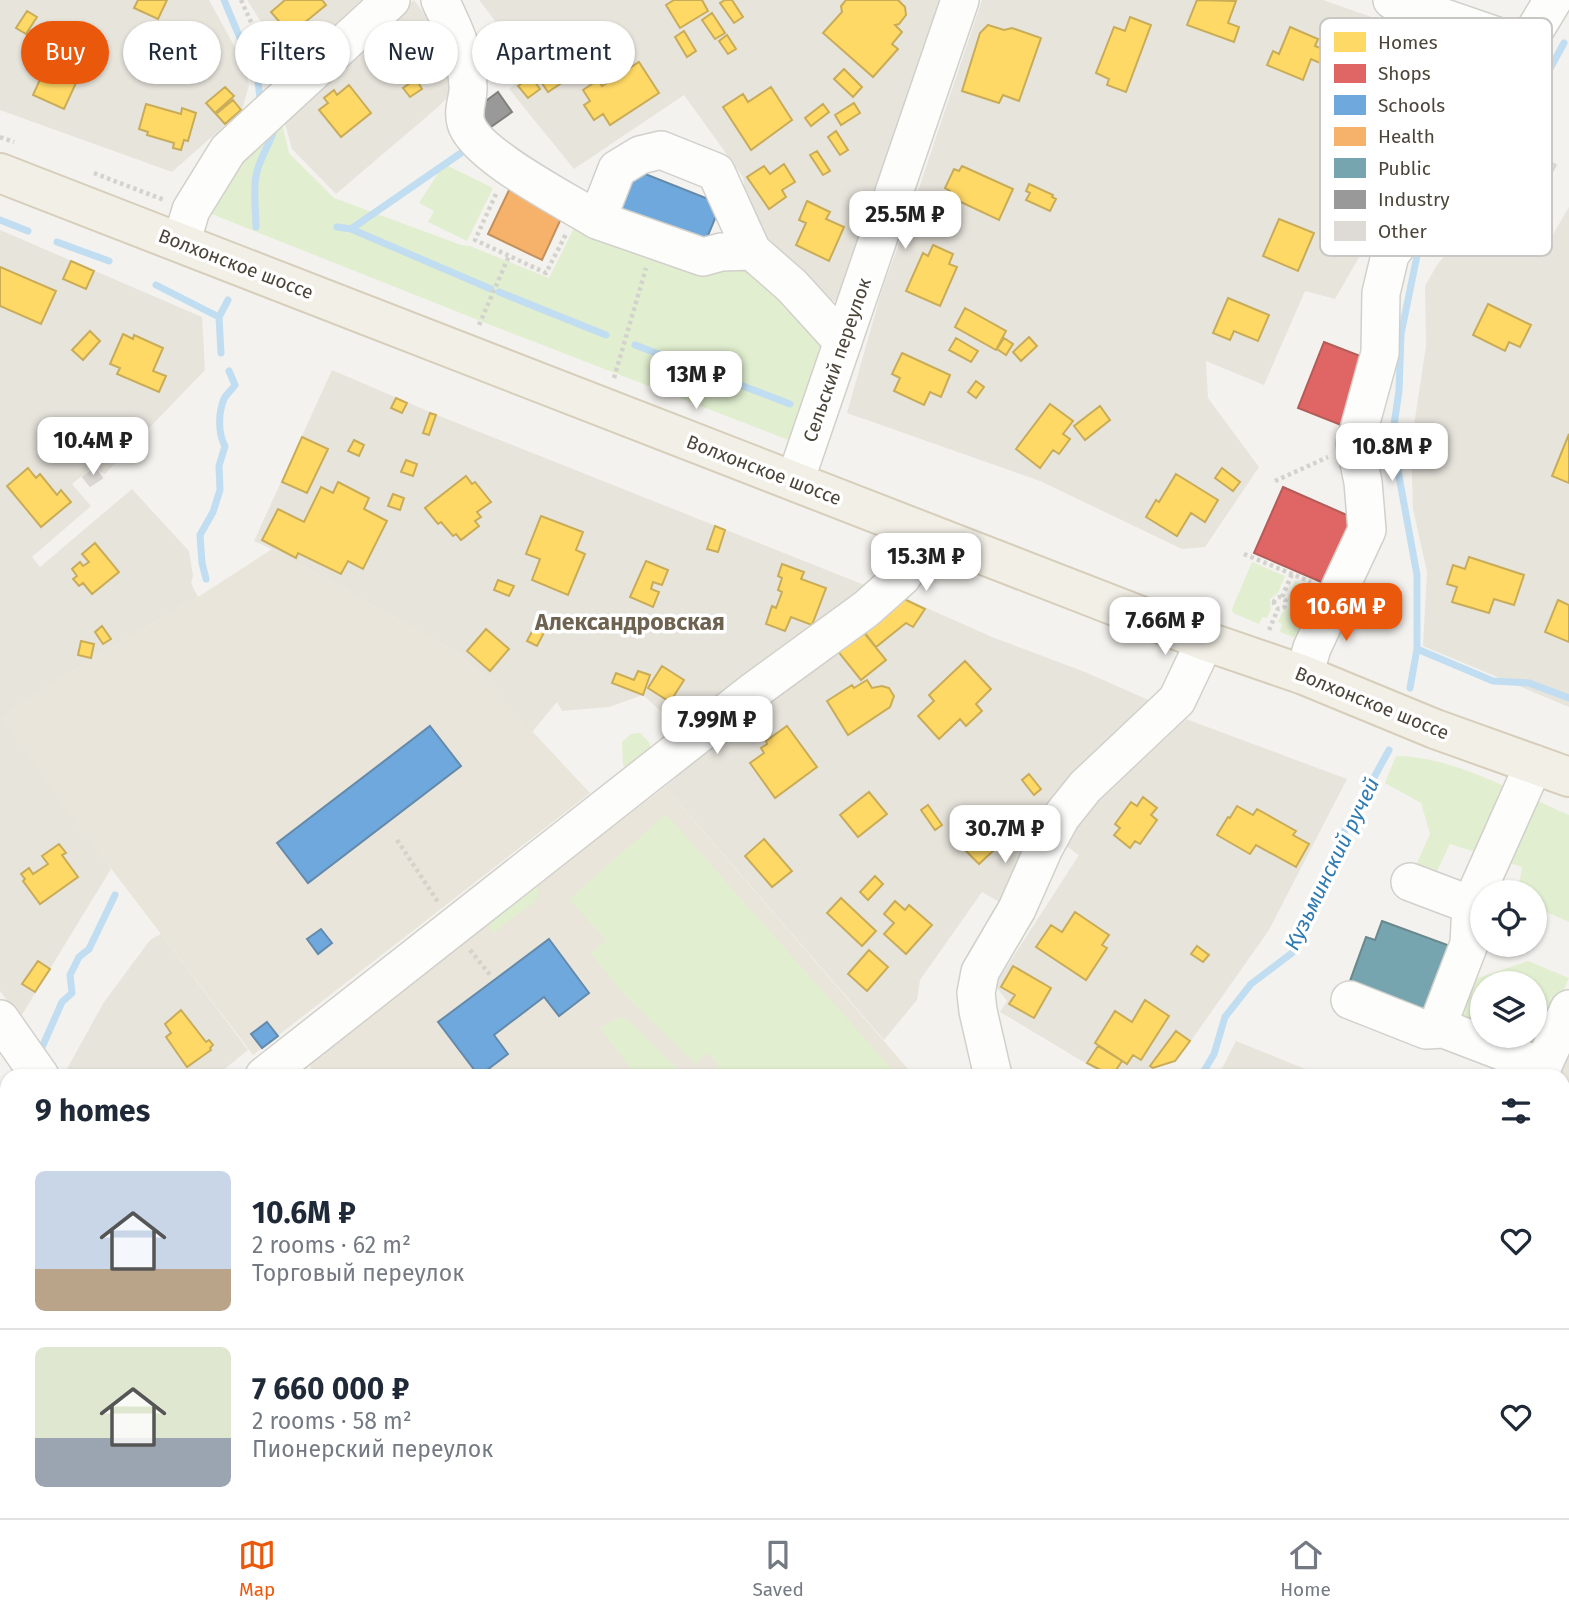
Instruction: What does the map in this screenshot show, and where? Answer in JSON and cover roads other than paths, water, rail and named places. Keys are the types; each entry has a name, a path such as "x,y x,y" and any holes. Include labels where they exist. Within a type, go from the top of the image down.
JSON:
{"main road":[{"name":"Волхонское шоссе","path":"0,173 1205,641 1304,674 1435,729 1559,769"}],"street":[{"path":"181,243 191,210 228,150 391,0"},
{"path":"440,0 465,59 468,89 464,106 466,124 482,147 588,214 654,240 702,257 721,252 752,251"},
{"name":"Сельский переулок","path":"795,481 960,0"},
{"path":"1392,0 1444,18"},
{"path":"1542,18 1553,0"},
{"path":"588,214 617,169 640,155 661,150 716,172 752,251 792,285 843,342"},
{"path":"1304,674 1312,648 1367,530 1363,482 1355,444 1380,353 1381,293 1390,256"},
{"path":"273,1069 751,693 866,609 902,577 914,559 925,532"},
{"path":"991,1069 977,1002 980,972 1017,909 1061,817 1085,787 1177,700 1205,641"},
{"path":"1487,880 1559,769"},
{"path":"1410,882 1470,905"},
{"path":"1444,1029 1441,1017 1469,944 1470,924"},
{"path":"1350,1000 1426,1030 1444,1029 1535,1069"},
{"path":"1541,1069 1569,1009"},
{"path":"0,1018 35,1069"}],"waterway":[{"path":"224,0 258,81 260,98 264,103"},
{"name":"Кузьминский ручей","path":"1552,65 1564,43"},
{"path":"256,227 256,176 275,125"},
{"path":"351,229 461,153"},
{"path":"0,220 28,231"},
{"path":"337,227 351,229 491,289"},
{"path":"57,242 109,261"},
{"name":"Кузьминский ручей","path":"1410,688 1417,649 1417,575 1392,438 1399,391 1401,334 1417,256"},
{"path":"156,285 219,317"},
{"path":"499,292 606,335"},
{"path":"221,353 219,317 228,300"},
{"path":"635,345 790,404"},
{"path":"206,579 200,535 213,512 220,490 219,466 225,446 220,430 221,411 225,397 235,385 229,371"},
{"path":"1417,649 1493,681 1529,683 1569,698"},
{"name":"Кузьминский ручей","path":"1205,1069 1214,1054 1225,1017 1251,984 1292,953 1338,843 1389,750"},
{"path":"39,1054 62,1002 72,993 70,975 79,957 89,949 115,895"}],"district":[{"name":"Александровская","path":"630,622"}]}
